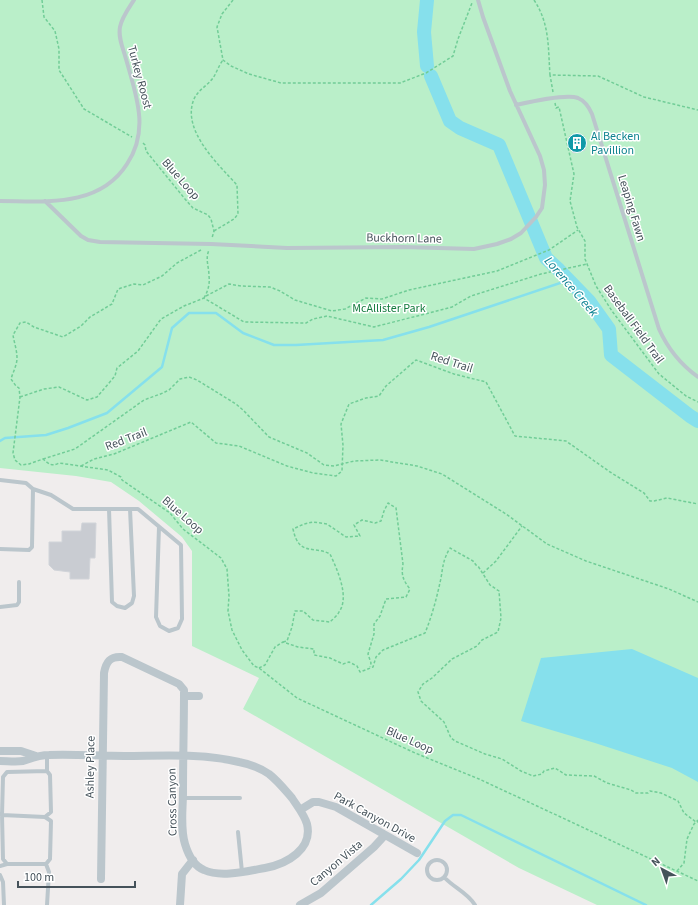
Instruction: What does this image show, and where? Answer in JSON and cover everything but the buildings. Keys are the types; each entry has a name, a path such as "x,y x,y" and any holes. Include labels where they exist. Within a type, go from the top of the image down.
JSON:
{"street":[{"name":"Ashley Place","path":"101,879 102,756 105,665 110,659 122,657 179,684 184,690 184,696"},
{"path":"183,756 184,696 199,696"},
{"name":"Cross Canyon","path":"0,751 21,751 37,756"},
{"name":"Cross Canyon","path":"0,761 22,761 37,756 47,755 183,756 216,757 247,764 262,770 274,778 300,810 307,824 308,836 305,845 298,854 274,866 242,872 220,875 204,870 193,860 185,844 182,828 183,756"},
{"name":"Park Canyon Drive","path":"300,810 313,802 325,802 417,854"},
{"name":"Canyon Vista","path":"300,905 321,892 374,847 385,835"},
{"path":"180,905 182,874 193,860"}],"lane":[{"name":"Turkey Roost","path":"0,201 67,200 95,193 116,179 131,159 137,145 140,132 140,117 122,49 120,33 123,18 134,0"},
{"name":"Buckhorn Lane","path":"45,201 75,231 88,240 100,242 211,244 287,248 403,247 474,249 487,247 511,239 529,226 542,208 545,185 544,170 540,156 516,105 478,0"},
{"name":"Leaping Fawn","path":"516,105 541,99 576,97 588,106 592,114 659,329 674,356 698,377"},
{"path":"0,480 26,482 33,489 51,495 73,509 138,509 159,527 180,545 182,618 178,628 169,631 160,626 156,617 159,527"},
{"path":"0,549 29,550 32,547 33,489"},
{"path":"109,509 112,602 116,606 125,608 132,603 134,596 130,509"},
{"path":"0,607 17,605 19,582"},
{"path":"45,817 51,812 50,776 47,771 47,755"},
{"path":"7,864 3,859 1,814 3,777 7,772 47,771"},
{"path":"183,798 240,798"},
{"path":"1,814 45,817 51,821 50,859 46,864"},
{"path":"238,832 242,872"},
{"path":"436,860 443,862 447,868 447,872 444,877 438,880 431,878 427,871 429,864 436,860"},
{"path":"0,866 7,864 46,864"},
{"path":"46,864 50,872 47,905"},
{"path":"0,875 3,882 4,905"},
{"path":"444,877 468,895 475,905"}],"path":[{"path":"42,0 44,17 55,31 59,49 59,70 84,109 132,137"},
{"path":"233,0 222,14 217,27 223,60 231,66 249,74 280,83 400,83 426,73 453,56 468,9 473,0"},
{"path":"534,0 547,27 550,75 554,96"},
{"path":"206,296 209,276 206,256 214,231 234,219 238,214 237,184 206,150 193,125 191,112 194,99 200,90 214,77 217,67 223,60"},
{"path":"550,75 598,76 644,97 698,110"},
{"name":"Baseball Field Trail","path":"556,103 556,108 559,107 574,174 570,201 578,230 585,241 587,264 596,286 612,311 659,374 686,396 698,402"},
{"name":"Blue Loop","path":"141,142 146,145 146,151 193,208 208,215 211,219 214,231"},
{"path":"20,397 44,389 59,387 87,400 96,397 115,376 118,368 138,351 161,319 229,284 270,287 295,300 332,311 337,311 345,309 366,298 382,299 409,290 497,271 549,250 578,230"},
{"path":"211,244 177,263 162,276 143,285 134,284 118,289 112,304 90,317 81,326 63,337 34,327 26,322 20,323 13,335 17,357 16,367 13,369 11,379 19,388 20,397 13,443 15,460 21,465 29,464 75,449 144,400 169,390 180,379 189,377 197,380 236,404 269,437 306,453 324,465 334,466 354,461 380,460 417,466 442,474 548,544 580,558 669,589 698,602"},
{"path":"204,298 244,322 306,323 314,319 327,316 374,326 452,307 470,296 541,274 587,264"},
{"name":"Red Trail","path":"81,466 94,459 114,454 191,422 216,443 239,446 287,466 312,473 336,476 342,471 341,424 349,404 366,398 379,396 386,386 416,360 454,374 486,382 514,436 566,441 610,472 644,492 650,501 667,498 698,504"},
{"name":"Blue Loop","path":"43,459 50,465 54,466 59,464 108,470 122,477 122,480 170,512 183,529 222,558 227,569 229,596 228,611 232,630 242,650 254,666 259,668 297,698 698,881"},
{"path":"259,668 265,665 275,647 287,641 292,627 294,611 303,610 313,620 330,622 340,612 344,600 338,572 330,554 322,550 305,549 296,539 294,529 304,524 313,522 327,524 346,537 360,536 354,525 362,520 375,523 381,521 388,503 396,508 403,564 403,580 410,589 406,597 386,599 380,616 374,624 374,634 368,654 371,663 370,668"},
{"path":"483,573 496,561 522,526"},
{"path":"283,642 298,647 314,649 314,655 330,658 343,664 349,662 357,666 360,672 373,667 376,657 383,650 425,633 430,621 441,579 444,559 450,548 473,561 483,573 490,585 499,591 501,618 498,632 482,640 477,646 452,659 432,678 423,684 418,692 421,701 444,722 454,741 485,754 502,759 533,776 555,768 566,775 594,776 607,783 631,790 636,793 648,793 650,791 661,793 678,801 684,813 697,822 688,839 684,863 677,871"}],"green space":[{"name":"McAllister Park","path":"0,0 698,0 698,905 597,905 519,868 243,709 259,678 192,646 192,551 182,537 139,501 111,482 76,476 0,468"}],"water":[{"path":"632,649 698,678 698,782 672,768 521,721 541,658"}],"waterway":[{"name":"Lorence Creek","path":"427,0 424,32 427,66"},
{"name":"Lorence Creek","path":"431,76 450,121 460,128 499,145 546,258 589,301 609,329 611,355 698,421"},
{"path":"0,441 5,438 46,435 107,413 162,367 172,328 189,313 216,313 243,333 274,345 383,340 429,327 569,280"},
{"path":"371,905 401,879 419,860 445,821 453,815 461,815 646,905"}],"place":[{"name":"Al Becken Pavillion","path":"577,143"}]}
